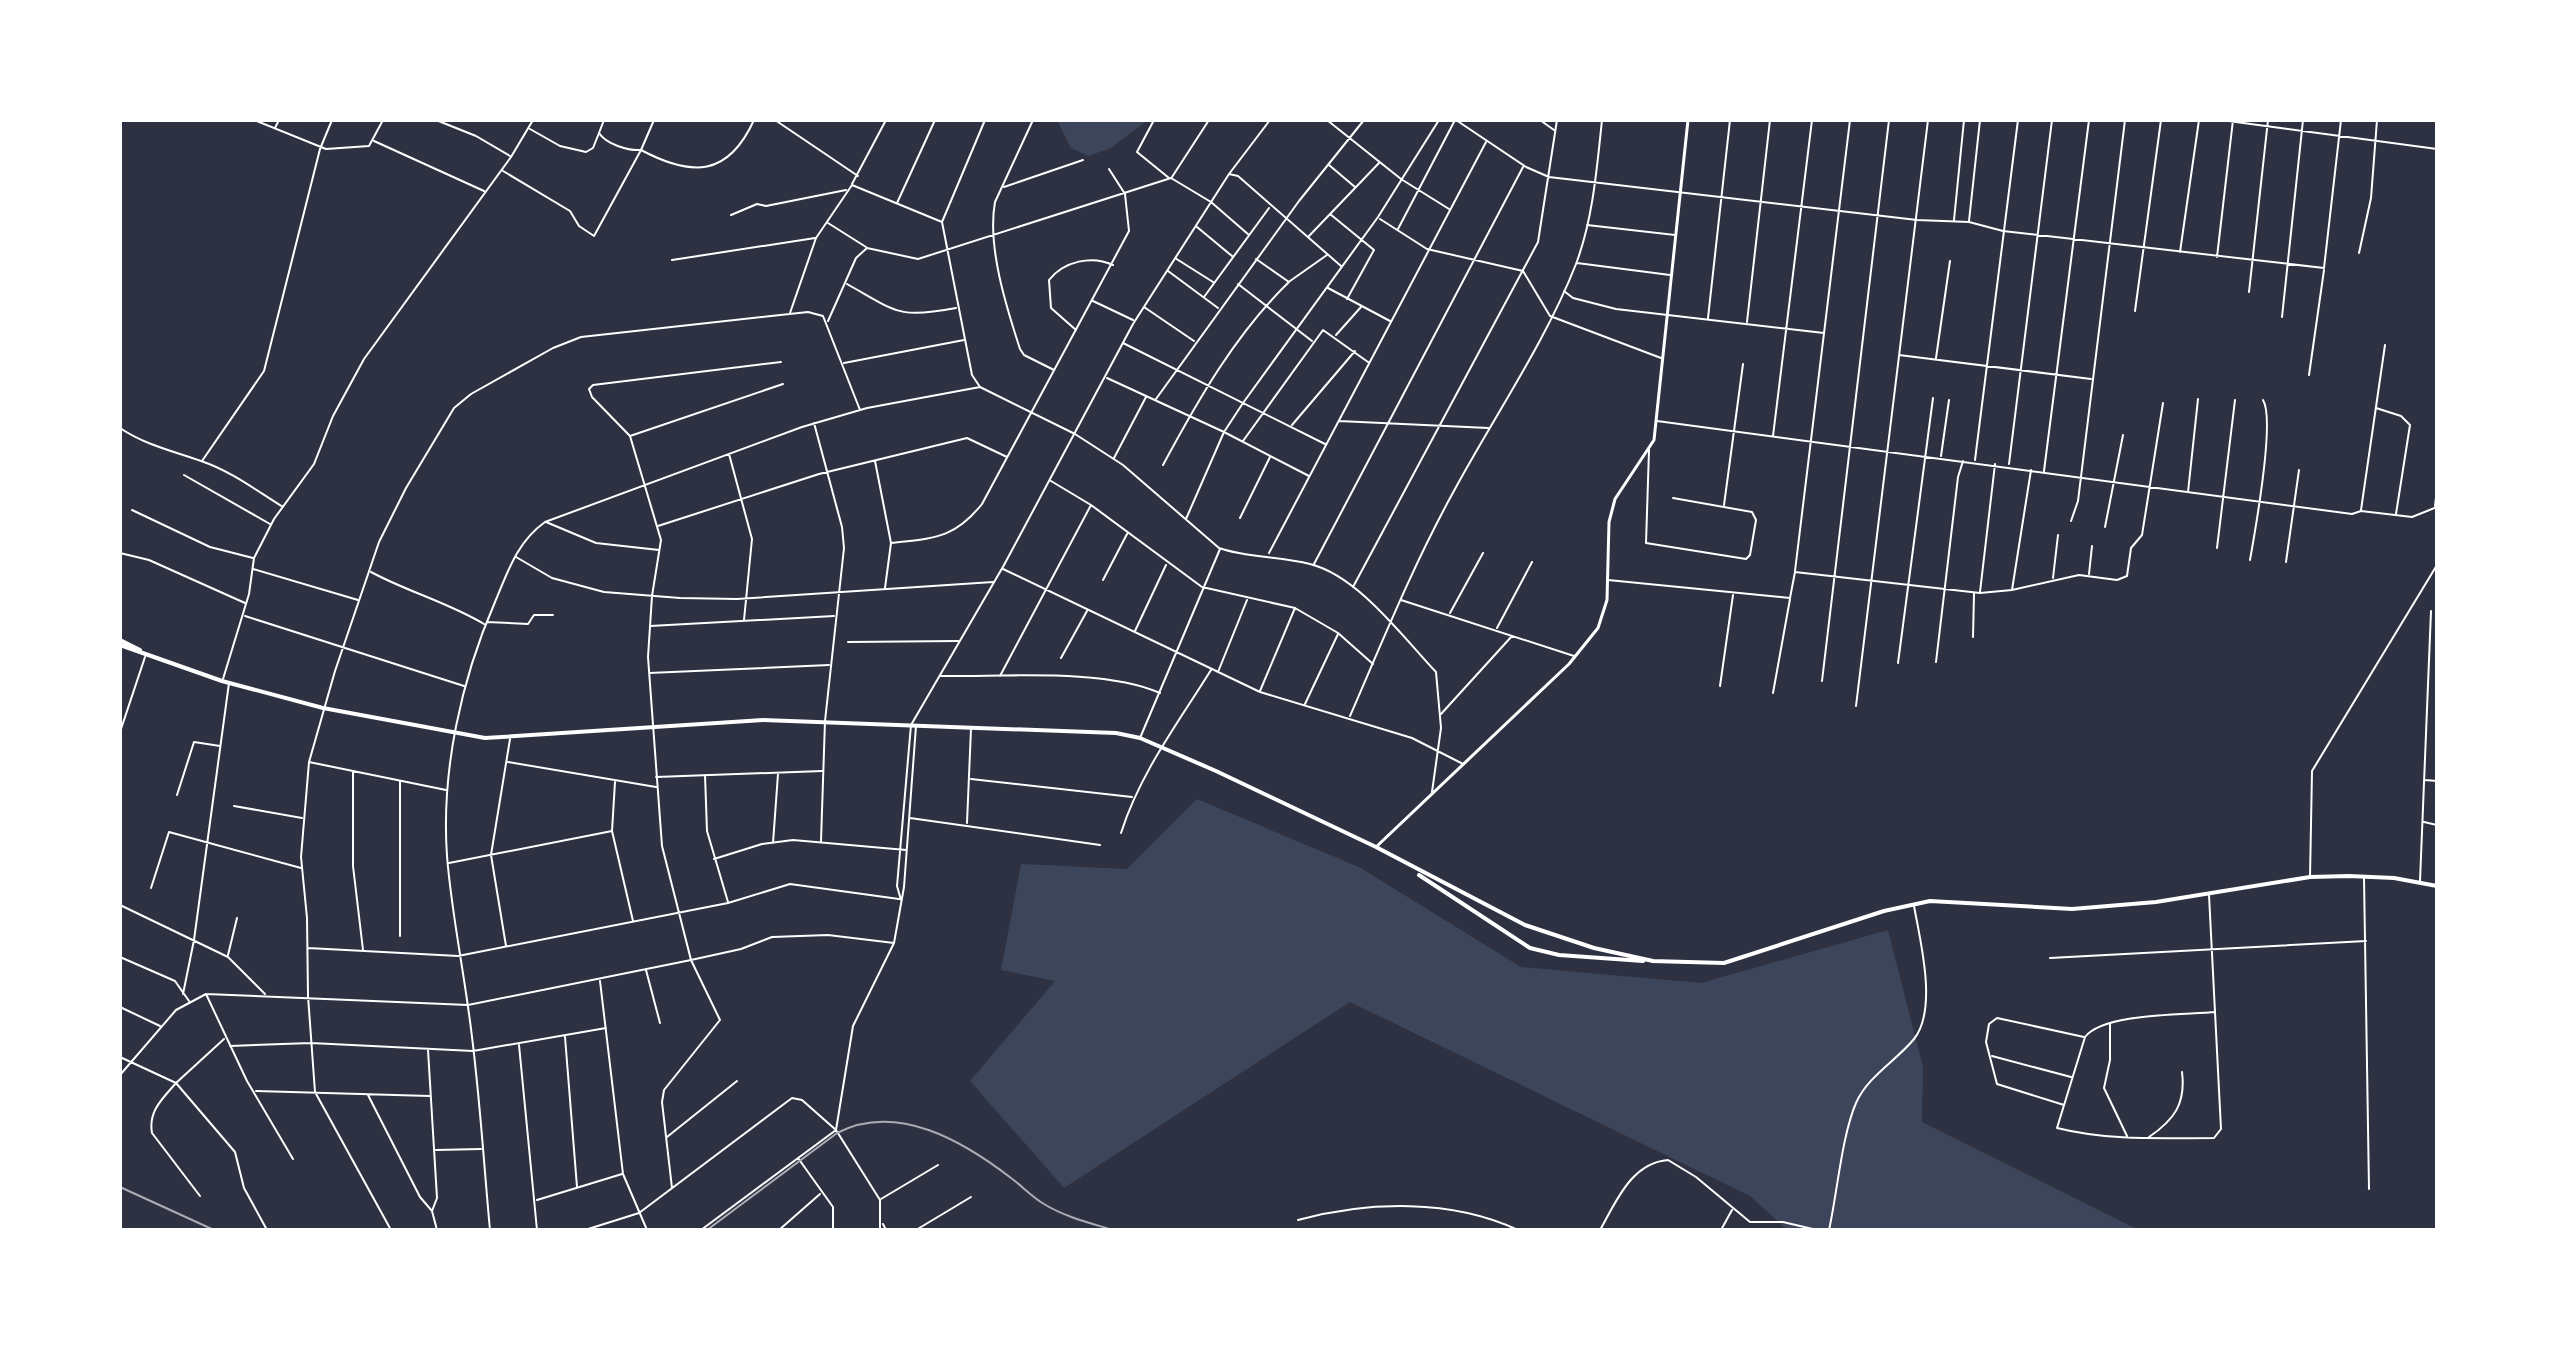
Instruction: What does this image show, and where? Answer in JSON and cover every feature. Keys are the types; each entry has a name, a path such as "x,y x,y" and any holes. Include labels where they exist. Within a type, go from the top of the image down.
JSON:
{"highway":[{"path":"120,642 229,683 323,708 456,736 510,737 763,720 1116,733 1140,738 1376,847 1530,948 1559,955 1724,963 1884,911 1930,901 2072,909 2209,894 2310,877 2364,876 2437,886"},
{"path":"1411,868 1525,925 1594,948 1653,961"}],"main road":[{"path":"1376,847 1576,657 1598,628 1607,600 1609,522 1615,499 1654,440 1688,120"}],"street":[{"path":"254,120 320,147 369,146 383,120"},
{"path":"275,129 279,120"},
{"path":"202,461 264,371 320,147 332,120"},
{"path":"436,120 476,136 511,157"},
{"path":"222,681 243,615 254,558 271,525 314,464 333,416 364,359 502,170 533,120"},
{"path":"529,129 560,146 586,152 593,148 604,120"},
{"path":"502,170 570,211 579,226 594,236 654,120"},
{"path":"599,133 603,139 641,150 670,166 715,164 733,157 754,120"},
{"path":"775,120 858,176"},
{"path":"790,314 816,238 858,176 886,120"},
{"path":"896,204 935,120"},
{"path":"985,120 942,222 972,375 980,387 1075,434 1113,459 1220,548 1232,554 1268,555 1314,565 1345,578 1436,672 1440,714 1431,796"},
{"path":"1033,120 992,215 1002,294 1020,349 1055,370"},
{"path":"1154,120 1137,152 1170,178 1211,202 1249,235"},
{"path":"826,222 867,248 918,259 1170,178 1209,120"},
{"path":"901,900 897,886 914,725 1135,321 1229,174 1270,120"},
{"path":"1327,120 1401,179 1449,209"},
{"path":"1156,399 1219,308 1364,120"},
{"path":"1186,520 1224,432 1295,328 1328,288 1378,217 1439,120"},
{"path":"1398,230 1416,189 1455,120 1524,165 1549,177 1723,195 1761,203 1879,216 1969,222 2003,231 2324,268"},
{"path":"1540,120 1555,130"},
{"path":"1353,587 1538,242 1557,120"},
{"path":"1350,716 1388,622 1576,263 1595,182 1602,120"},
{"path":"1708,318 1730,120"},
{"path":"1747,324 1770,120"},
{"path":"1773,437 1812,120"},
{"path":"1773,693 1795,572 1850,120"},
{"path":"1822,681 1889,120"},
{"path":"1856,706 1928,120"},
{"path":"1954,221 1964,120"},
{"path":"1969,222 1980,120"},
{"path":"1975,461 2018,120"},
{"path":"2009,466 2052,120"},
{"path":"2044,472 2089,120"},
{"path":"2071,521 2078,501 2125,120"},
{"path":"2135,311 2146,249 2161,120"},
{"path":"2180,253 2199,120"},
{"path":"2221,120 2375,138 2437,149"},
{"path":"2249,292 2268,120"},
{"path":"2282,317 2303,120"},
{"path":"2309,375 2341,120"},
{"path":"2359,253 2371,198 2377,120"},
{"path":"2217,258 2233,121"},
{"path":"372,141 486,192"},
{"path":"1268,555 1427,249 1487,141"},
{"path":"1003,187 1083,160"},
{"path":"1308,237 1380,162"},
{"path":"1328,164 1356,188"},
{"path":"1314,565 1524,165"},
{"path":"891,543 941,537 964,527 982,504 1129,231 1131,217 1125,194 1109,169"},
{"path":"1229,174 1238,176 1342,266"},
{"path":"852,185 942,222"},
{"path":"731,215 757,204 766,206 847,190"},
{"path":"1204,297 1271,206"},
{"path":"1330,214 1363,238 1374,251 1347,299"},
{"path":"1378,217 1427,249 1523,271 1550,316 1662,359"},
{"path":"1586,225 1675,235"},
{"path":"1195,226 1233,257"},
{"path":"672,260 816,238"},
{"path":"827,322 856,258 867,248"},
{"path":"1163,465 1209,385 1265,305 1289,282 1328,255"},
{"path":"1175,258 1214,283"},
{"path":"1256,259 1289,282"},
{"path":"1077,331 1051,308 1049,280 1069,264 1101,260 1113,265"},
{"path":"1936,359 1950,261"},
{"path":"1576,263 1672,275"},
{"path":"1167,270 1219,308"},
{"path":"846,284 906,314 958,307"},
{"path":"1237,284 1313,342"},
{"path":"1328,288 1391,322"},
{"path":"1563,290 1573,298 1616,309 1825,334"},
{"path":"1093,301 1135,321"},
{"path":"1144,307 1195,341"},
{"path":"1335,336 1361,307"},
{"path":"391,1230 315,1092 302,868 303,818 309,762 323,708 369,571 406,488 454,408 471,394 553,348 581,337 808,312 823,316 827,322 860,410"},
{"path":"1243,442 1262,411 1323,330 1369,362"},
{"path":"843,363 964,340"},
{"path":"1123,343 1326,444"},
{"path":"2361,511 2385,345"},
{"path":"1291,426 1355,351"},
{"path":"1899,355 2092,379"},
{"path":"672,1188 664,1090 720,1020 691,960 662,846 649,673 652,596 660,550 657,526 630,436 592,397 589,389 593,385 781,362"},
{"path":"1724,506 1743,364"},
{"path":"1106,378 1190,415 1309,476"},
{"path":"630,436 783,384"},
{"path":"490,1230 468,1005 458,956 448,863 447,791 465,686 486,623 527,535 545,522 814,423 860,410 980,387"},
{"path":"1113,459 1146,397"},
{"path":"1898,663 1933,398"},
{"path":"2188,493 2198,399"},
{"path":"1941,457 1949,400"},
{"path":"2217,548 2235,400"},
{"path":"2250,560 2266,438 2266,405 2263,400"},
{"path":"1795,572 1980,593 2012,590 2053,579 2089,575 2117,580 2127,576 2131,548 2142,535 2163,403"},
{"path":"2376,408 2401,416 2410,425 2396,515"},
{"path":"1339,421 1490,428"},
{"path":"1656,421 2031,468 2079,479 2352,514 2361,511 2412,517 2436,507 2437,489"},
{"path":"814,423 842,527 844,548 825,721 821,841"},
{"path":"120,428 165,451 202,461 235,477 284,508"},
{"path":"2105,527 2123,435"},
{"path":"657,526 827,472 967,438 1007,457"},
{"path":"1649,449 1643,537 1646,543 1746,559 1750,555 1755,516 1752,512 1673,498"},
{"path":"729,453 752,539 744,620"},
{"path":"1240,518 1270,456"},
{"path":"874,460 891,543 885,588"},
{"path":"1936,662 1958,477 1964,460"},
{"path":"1980,593 1995,464"},
{"path":"2012,590 2031,468"},
{"path":"2286,562 2290,515 2295,508 2299,470"},
{"path":"184,475 271,525"},
{"path":"1050,480 1091,505 1202,587 1295,608 1338,633 1373,664"},
{"path":"1000,677 1091,505"},
{"path":"132,510 210,547 254,558"},
{"path":"545,522 596,543 660,550"},
{"path":"1103,580 1127,533"},
{"path":"2053,579 2058,535"},
{"path":"2089,575 2092,546"},
{"path":"1140,738 1220,548"},
{"path":"120,553 149,560 246,603"},
{"path":"1449,614 1483,553"},
{"path":"515,556 552,578 604,592 652,596 745,599 994,582"},
{"path":"1497,629 1532,562"},
{"path":"1134,632 1167,564"},
{"path":"2310,877 2312,771 2437,565"},
{"path":"252,568 359,600"},
{"path":"1001,568 1260,692 1350,716 1412,738 1464,765"},
{"path":"369,571 406,591 441,600 486,623 528,624 534,615 553,615"},
{"path":"1607,580 1790,598"},
{"path":"1973,637 1974,592"},
{"path":"1720,686 1733,594"},
{"path":"1218,672 1247,599"},
{"path":"1400,599 1576,657"},
{"path":"1260,692 1295,608"},
{"path":"1061,658 1088,610"},
{"path":"2420,882 2431,611"},
{"path":"243,615 344,644 465,686"},
{"path":"650,626 835,616"},
{"path":"1305,705 1338,633"},
{"path":"1440,714 1513,635"},
{"path":"848,642 959,641"},
{"path":"120,732 146,654"},
{"path":"649,673 830,665"},
{"path":"1121,833 1132,797 1212,669"},
{"path":"940,676 1138,683 1160,693"},
{"path":"183,994 194,940 229,683"},
{"path":"701,1230 836,1130 853,1026 894,943 907,850 914,725"},
{"path":"967,825 971,728"},
{"path":"506,947 491,855 510,737"},
{"path":"177,795 194,742 220,746"},
{"path":"506,761 657,787"},
{"path":"309,762 447,791"},
{"path":"353,771 353,866 363,951"},
{"path":"656,777 823,771"},
{"path":"773,843 778,772"},
{"path":"705,774 707,831 728,903"},
{"path":"971,779 1132,797"},
{"path":"2424,780 2437,781"},
{"path":"400,781 400,936"},
{"path":"615,782 612,831 633,922"},
{"path":"234,806 303,818"},
{"path":"909,818 1100,845"},
{"path":"2422,822 2437,825"},
{"path":"448,863 612,831"},
{"path":"151,888 165,834 174,832 302,868"},
{"path":"714,859 773,843 821,841 907,850"},
{"path":"2364,876 2369,1189"},
{"path":"308,948 458,956 728,903 790,884 901,900"},
{"path":"2209,894 2210,949 2215,1012 2219,1134 2214,1138 2128,1138 2087,1136 2057,1128 2085,1037 2096,1026 2215,1012"},
{"path":"1829,1230 1855,1104 1873,1079 1915,1038 1920,1028 1925,970 1914,904"},
{"path":"120,905 228,957 266,995"},
{"path":"228,957 237,918"},
{"path":"120,1075 176,1010 206,994 468,1005 741,949 772,937 800,934 894,943"},
{"path":"2050,958 2366,941"},
{"path":"120,957 175,981 189,1002"},
{"path":"646,970 660,1023"},
{"path":"600,980 623,1174 647,1230"},
{"path":"206,994 230,1046 293,1159"},
{"path":"120,1007 161,1027"},
{"path":"2072,1077 1992,1056 1987,1050 1986,1033 1991,1020 1997,1018 2085,1037"},
{"path":"2110,1023 2110,1060 2104,1088 2128,1138"},
{"path":"230,1046 311,1043 473,1051 606,1028"},
{"path":"565,1037 577,1187"},
{"path":"200,1196 152,1133 150,1122 154,1110 176,1083 226,1038"},
{"path":"519,1045 537,1230"},
{"path":"427,1049 437,1198 432,1211"},
{"path":"1992,1056 1993,1078 1997,1084 2064,1105"},
{"path":"120,1057 176,1083 235,1152 244,1188 267,1230"},
{"path":"2148,1138 2170,1122 2180,1108 2182,1072"},
{"path":"666,1138 737,1081"},
{"path":"254,1091 430,1096"},
{"path":"367,1094 420,1197 432,1211 437,1230"},
{"path":"585,1230 639,1213 792,1098 802,1100 836,1130 880,1200 880,1230"},
{"path":"434,1150 482,1149"},
{"path":"797,1157 833,1207 833,1230"},
{"path":"1600,1230 1624,1189 1642,1168 1656,1161 1679,1165 1757,1224 1783,1222 1817,1230"},
{"path":"880,1200 938,1165"},
{"path":"535,1201 623,1174"},
{"path":"779,1230 822,1192"},
{"path":"916,1230 971,1197"},
{"path":"1298,1220 1343,1212 1447,1208 1484,1215 1518,1230"},
{"path":"1721,1230 1733,1208"},
{"path":"882,1223 886,1230"}],"shaded area":[{"path":"1057,120 1148,120 1111,148 1088,156 1071,148"},
{"path":"1197,799 1359,867 1521,967 1701,983 1888,930 1923,1067 1922,1122 2139,1230 1787,1230 1750,1196 1350,1002 1064,1188 970,1081 1055,981 1001,970 1021,864 1127,869"}],"railway":[{"path":"707,1230 837,1133 860,1125 883,1122 906,1124 951,1139 992,1164 1052,1209 1113,1230"},
{"path":"120,1187 214,1230"}]}
